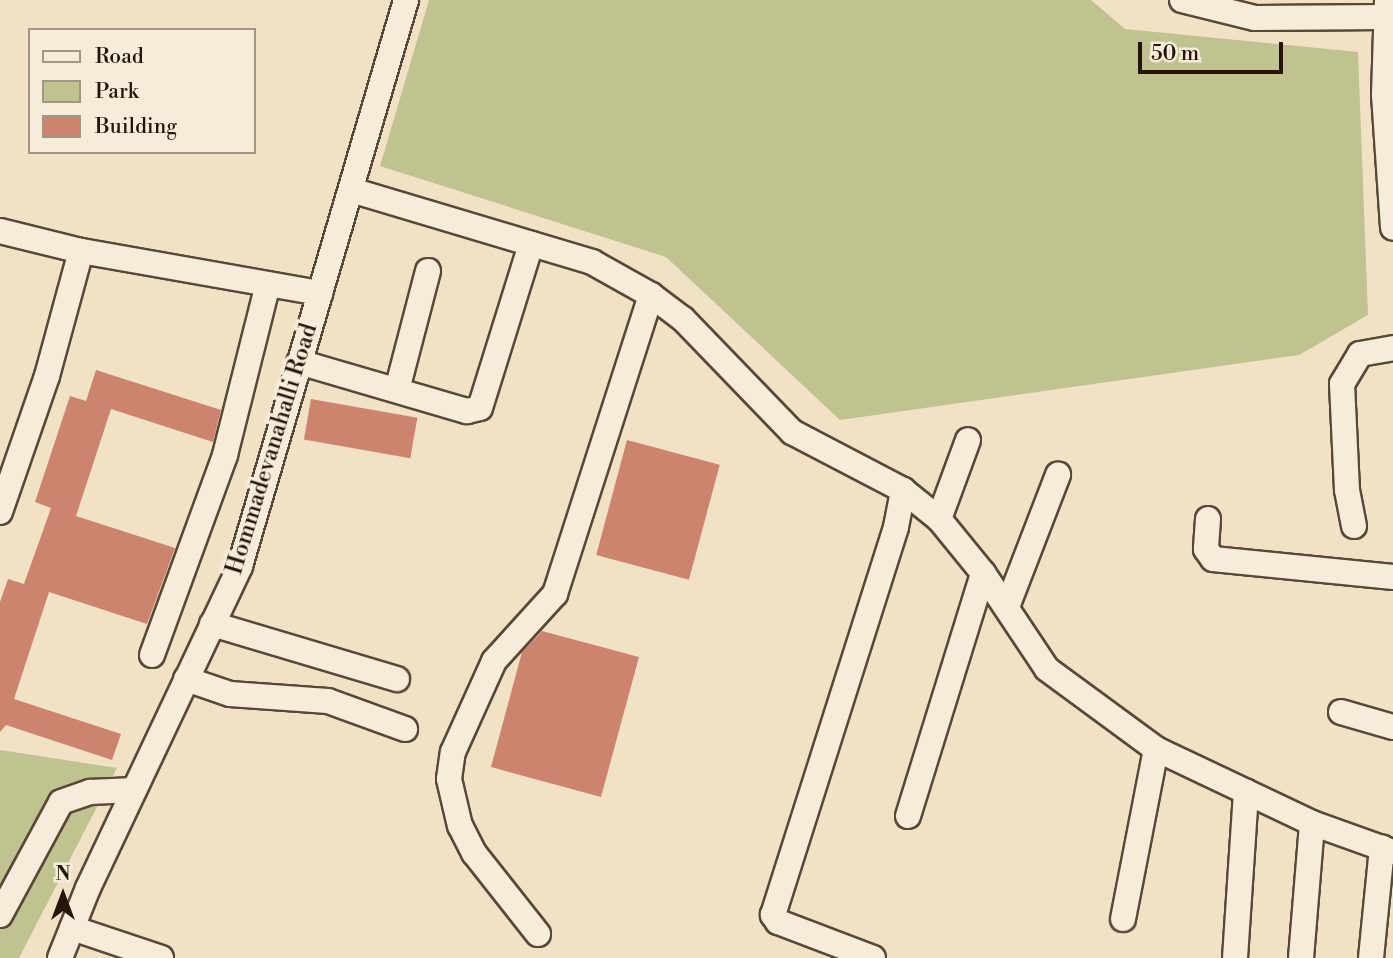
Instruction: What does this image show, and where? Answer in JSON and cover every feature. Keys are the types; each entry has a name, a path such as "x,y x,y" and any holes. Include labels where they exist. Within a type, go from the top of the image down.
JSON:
{"street":[{"name":"Hommadevanahalli Road","path":"60,958 134,790 240,565 406,0"},
{"path":"1182,0 1255,18 1387,9 1384,95 1393,228"},
{"path":"351,190 592,262 651,295 683,319 792,432 903,490 939,519 983,573 1047,669 1156,749 1312,822 1387,850 1371,958"},
{"path":"0,231 81,251 320,293"},
{"path":"299,362 467,411 480,408 531,244"},
{"path":"0,512 47,376 81,251"},
{"path":"397,390 428,271"},
{"path":"152,654 225,455 268,284"},
{"path":"538,934 474,853 460,826 449,779 453,751 494,661 555,594 651,295"},
{"path":"1354,526 1347,490 1342,384 1360,354 1393,348"},
{"path":"939,519 968,440"},
{"path":"1007,607 1058,475"},
{"path":"873,958 778,922 773,915 894,536 903,490"},
{"path":"1208,519 1206,549 1213,559 1393,577"},
{"path":"908,816 983,573"},
{"path":"212,624 397,679"},
{"path":"186,679 230,694 328,701 405,729"},
{"path":"1341,712 1393,727"},
{"path":"1123,919 1156,749"},
{"path":"0,915 61,802 90,792 134,790"},
{"path":"1234,958 1246,791"},
{"path":"1301,958 1312,822"},
{"path":"72,928 161,958"}],"green space":[{"path":"429,0 1091,0 1125,29 1358,52 1368,315 1299,355 840,420 666,257 380,166"},
{"path":"0,750 117,768 19,958 0,958"}],"building":[{"path":"96,370 221,410 213,442 111,409 76,516 175,548 147,624 49,592 14,699 121,734 112,760 6,725 0,732 0,602 8,579 24,584 51,508 35,502 70,396 86,401"},
{"path":"311,399 417,418 410,458 304,439"},
{"path":"627,440 720,465 689,580 596,555"},
{"path":"542,631 639,657 601,797 491,767 522,652"}]}
